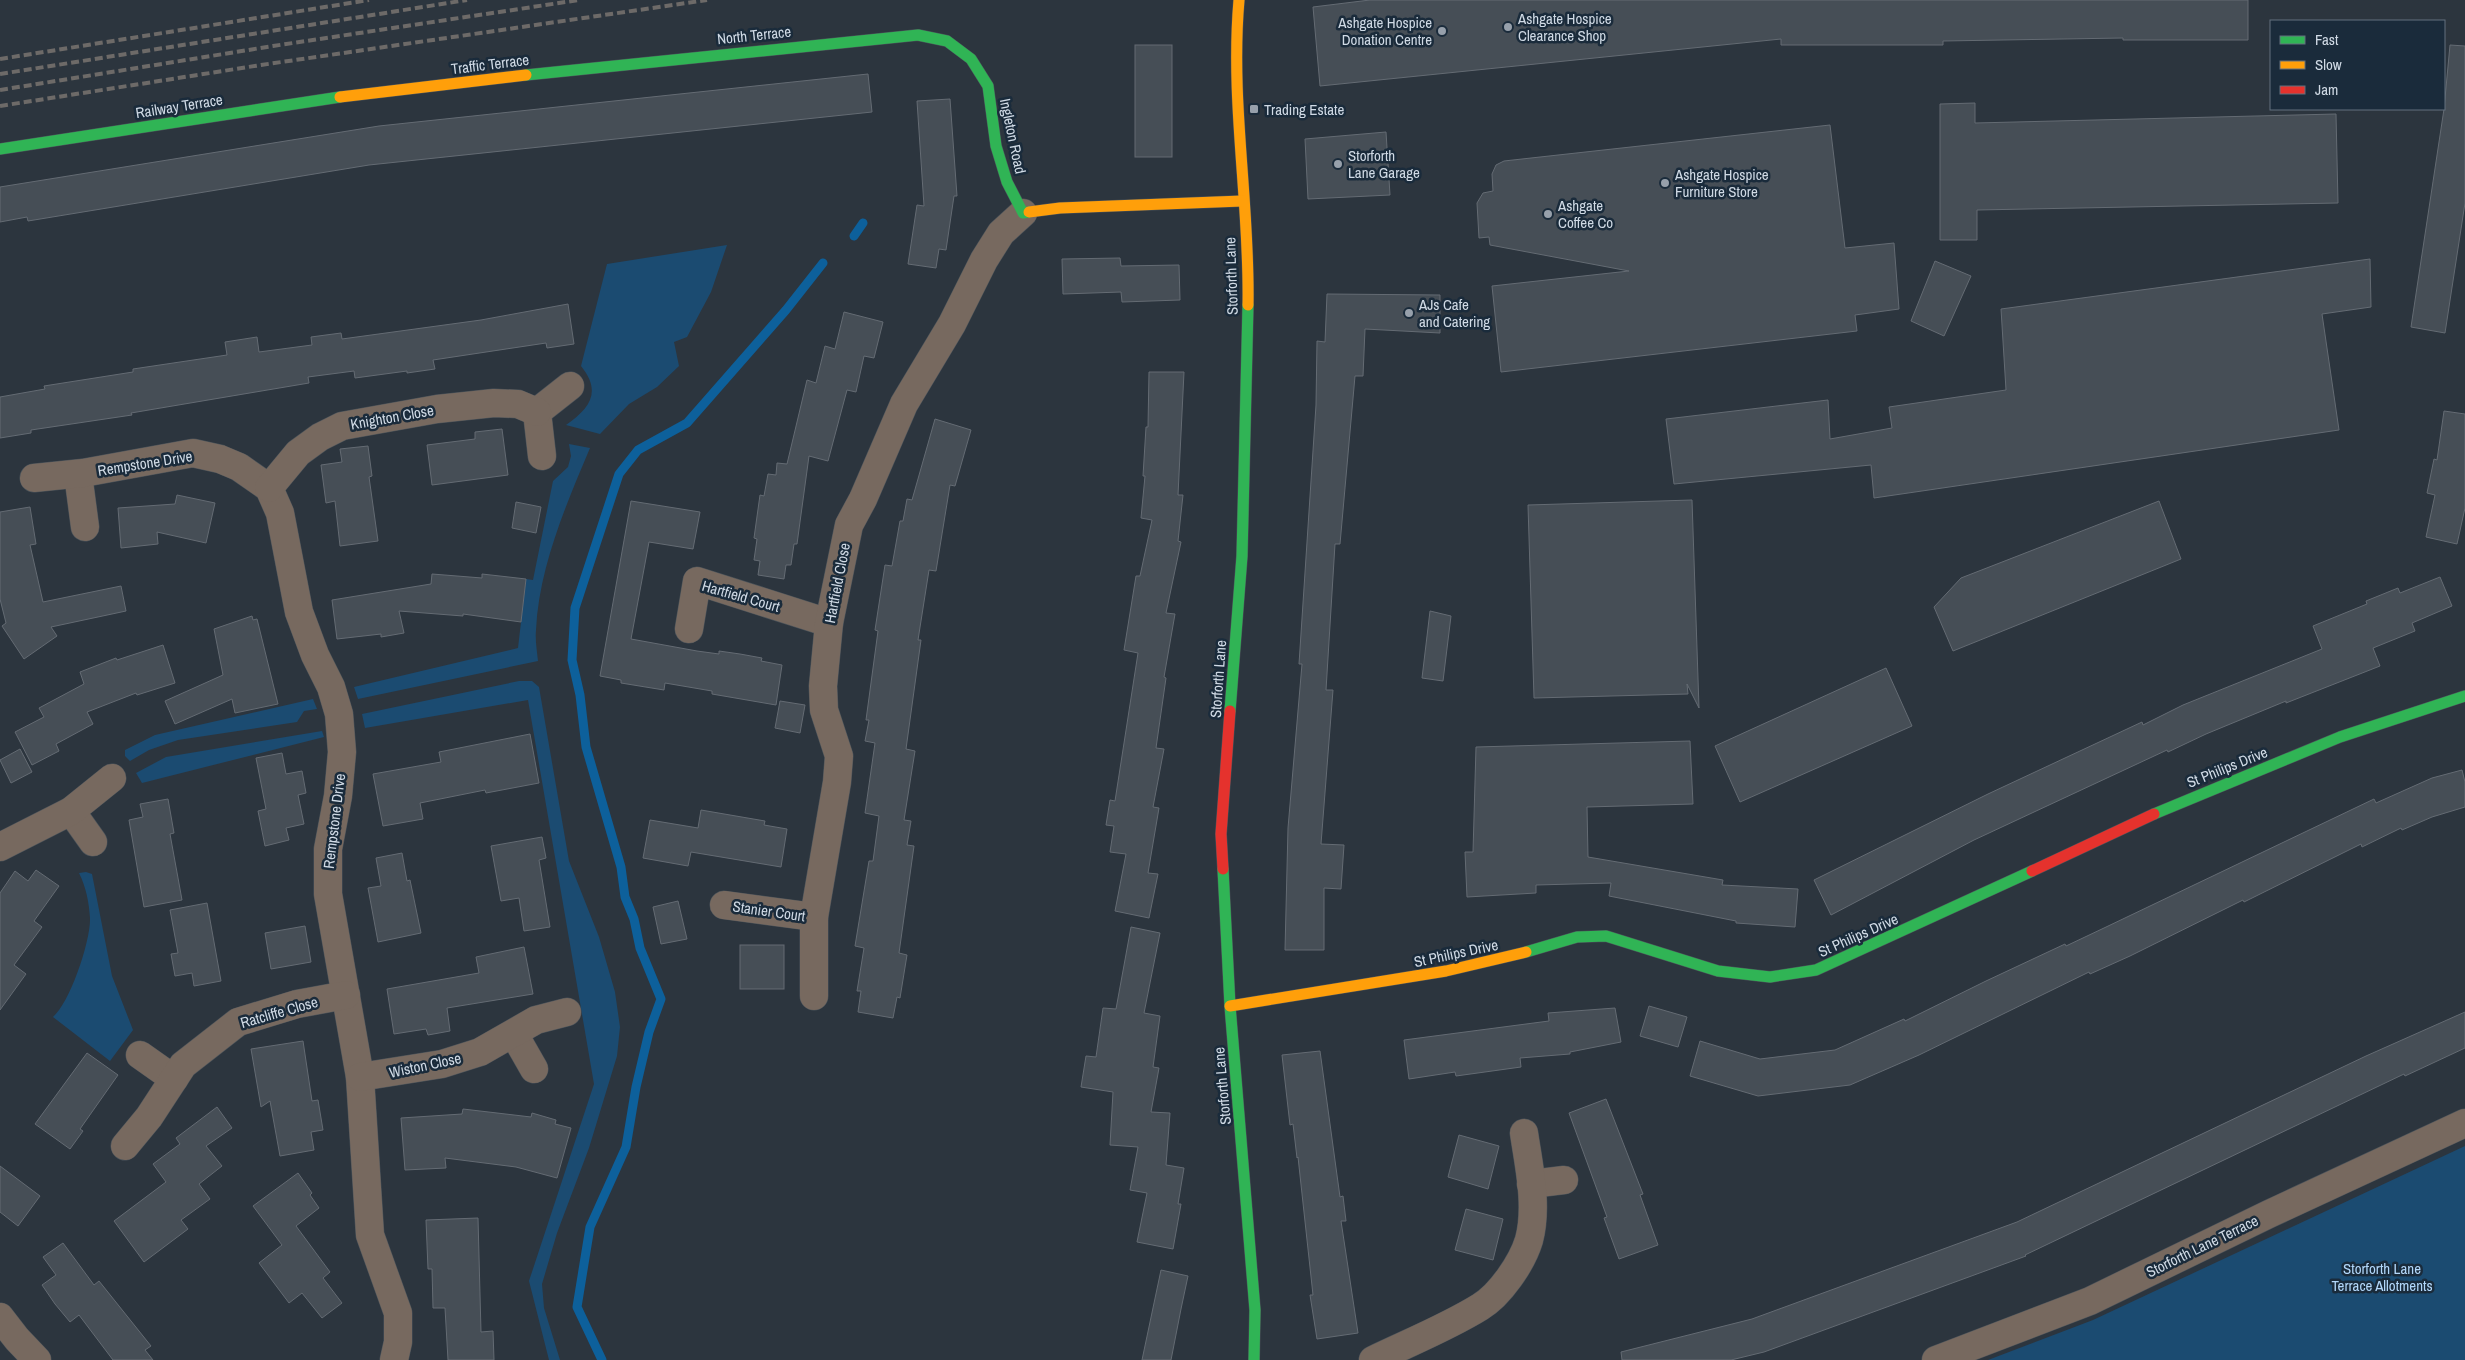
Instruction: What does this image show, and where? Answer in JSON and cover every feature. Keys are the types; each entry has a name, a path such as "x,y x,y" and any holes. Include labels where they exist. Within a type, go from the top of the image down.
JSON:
{"street":[{"name":"Storforth Lane","path":"1239,0 1235,47 1248,289 1242,556 1221,834 1230,1006 1255,1310 1254,1360"},
{"name":"Ingleton Road","path":"884,38 918,35 947,41 971,59 988,86 996,146 1007,182 1023,214"},
{"name":"North Terrace","path":"627,63 884,38"},
{"name":"Traffic Terrace","path":"356,95 627,63"},
{"name":"Railway Terrace","path":"3,148 356,95"},
{"path":"1023,214 1060,208 1129,208 1242,201"},
{"name":"Hartfield Close","path":"814,996 814,917 837,782 839,756 824,710 823,686 829,623 849,525 863,499 904,404 952,324 988,253 1001,233 1023,214"},
{"path":"542,456 537,412 570,386"},
{"name":"Knighton Close","path":"269,488 298,454 320,437 342,426 437,409 494,403 518,404 537,412"},
{"name":"Rempstone Drive","path":"34,478 78,474 193,453 220,459 239,467 269,488 280,513 299,612 315,654 331,687 340,714 342,752 326,870 328,894 360,1077 370,1235 379,1263 390,1286 398,1313 398,1342 394,1360"},
{"name":"Rempstone Drive","path":"78,474 85,527"},
{"name":"Hartfield Court","path":"689,629 697,581 829,623"},
{"name":"St Philips Drive","path":"1230,1006 1446,971 1512,956 1577,938 1606,936 1718,972 1770,977 1816,970 1870,947 2161,810 2340,738 2465,696"},
{"path":"0,847 71,810 112,778"},
{"path":"71,810 93,842"},
{"name":"Stanier Court","path":"724,905 814,917"},
{"name":"Ratcliffe Close","path":"125,1146 149,1117 182,1065 238,1022 297,1004 346,995"},
{"name":"Wiston Close","path":"360,1077 442,1064 480,1052 536,1020 567,1012"},
{"path":"514,1034 534,1069"},
{"path":"140,1055 174,1079"},
{"name":"Storforth Lane Terrace","path":"1936,1360 2090,1302 2269,1214 2465,1123"},
{"path":"1373,1360 1481,1307 1512,1275 1528,1240 1532,1214 1531,1184 1524,1133"},
{"path":"1531,1184 1564,1180"},
{"path":"0,1317 37,1360"}],"green space":[{"path":"727,245 711,292 687,337 674,342 679,366 657,387 629,404 600,434 566,425 587,406 592,392 591,384 581,366 607,264"},
{"path":"569,444 590,448 555,537 542,583 536,634 538,661 358,699 354,687 518,648 526,579 533,580 553,481 568,467 571,456"},
{"path":"519,681 532,681 539,687 569,861 599,937 615,992 620,1027 617,1056 589,1148 557,1233 542,1284 544,1308 560,1360 549,1360 529,1281 594,1084 528,700 365,728 362,714"},
{"path":"313,699 317,709 304,711 297,722 178,740 149,750 130,761 125,756 125,750 155,735"},
{"path":"322,731 324,737 142,783 136,773 166,757"},
{"path":"86,872 92,874 112,976 133,1030 110,1061 53,1017 60,1010 66,999 87,941 90,918 89,906 79,873"},
{"name":"Storforth Lane Terrace Allotments","path":"2465,1146 2465,1360 1988,1360 2093,1320"}],"building":[{"path":"1370,0 2248,0 2248,40 2123,40 2123,38 1943,41 1943,45 1781,45 1781,39 1320,86 1313,7"},
{"path":"1135,45 1172,45 1172,157 1135,157"},
{"path":"2450,45 2465,46 2465,203 2445,333 2411,327 2445,110"},
{"path":"868,74 872,112 369,165 28,221 27,217 0,222 0,187 379,126"},
{"path":"950,99 957,196 954,196 946,250 939,249 936,268 908,264 917,205 924,206 917,101"},
{"path":"1975,103 1975,123 2336,114 2338,203 1977,210 1977,240 1940,240 1940,104"},
{"path":"1830,125 1845,248 1894,243 1899,309 1855,315 1857,331 1501,372 1492,286 1629,271 1490,245 1489,237 1479,238 1477,203 1483,193 1493,191 1492,174 1496,165 1504,161"},
{"path":"1386,132 1390,195 1308,199 1305,139"},
{"path":"1120,258 1121,266 1179,265 1180,300 1122,302 1121,292 1063,294 1062,259"},
{"path":"2370,259 2371,307 2322,314 2339,430 1874,498 1871,465 1674,484 1666,419 1828,400 1830,439 1892,428 1889,407 2006,390 2001,309"},
{"path":"1935,261 1971,276 1944,336 1911,321"},
{"path":"1327,294 1440,295 1440,333 1365,329 1363,376 1355,376 1340,544 1335,544 1326,690 1333,690 1321,844 1344,845 1341,889 1324,888 1324,950 1285,950 1288,828 1302,664 1299,664 1316,405 1317,341 1325,342"},
{"path":"568,304 574,344 547,348 546,343 433,360 435,369 407,373 407,371 355,378 354,371 308,377 309,383 131,413 132,415 31,430 31,433 0,438 0,397 45,389 44,386 133,372 133,369 227,355 225,342 257,337 259,352 312,345 311,337 341,333 342,339 481,320"},
{"path":"844,312 883,322 874,358 864,356 856,392 847,390 828,461 809,456 797,544 794,544 791,565 786,565 784,579 758,575 760,561 754,560 757,539 754,538 760,495 764,496 768,474 776,475 777,463 787,464 807,380 816,383 825,346 835,349"},
{"path":"1149,372 1184,372 1178,495 1183,495 1178,541 1181,542 1166,613 1175,614 1164,677 1166,678 1156,748 1164,749 1153,807 1159,808 1148,873 1158,874 1149,918 1115,911 1126,854 1110,852 1114,826 1106,825 1110,800 1115,801 1138,653 1124,650 1136,576 1140,576 1152,520 1141,518 1145,476 1143,476 1146,427 1148,427"},
{"path":"2444,411 2465,414 2465,508 2457,544 2426,537 2435,495 2427,493 2434,459 2437,460"},
{"path":"935,419 971,430 955,486 950,485 936,571 929,570 918,640 921,640 906,749 915,751 904,820 911,821 907,845 914,846 899,953 907,955 900,998 897,997 893,1018 858,1012 861,991 857,991 864,948 855,946 869,861 873,861 879,816 865,813 875,743 865,741 869,720 866,720 878,631 875,630 885,565 892,566 900,521 903,521 907,499 912,500"},
{"path":"502,429 508,475 432,485 427,445 475,439 475,432"},
{"path":"368,446 372,476 369,477 378,541 340,546 335,501 326,503 321,465 342,462 340,449"},
{"path":"177,495 215,503 206,543 157,532 158,544 121,548 118,508 175,504"},
{"path":"1692,500 1699,708 1687,684 1688,694 1534,698 1528,505"},
{"path":"631,501 700,512 693,549 649,542 631,639 697,651 719,654 719,651 740,654 762,658 761,661 782,665 776,705 712,694 712,691 665,683 664,690 621,683 621,680 600,676"},
{"path":"2159,501 2181,559 1953,651 1934,607 1961,578"},
{"path":"516,502 541,507 536,533 512,528"},
{"path":"30,507 36,544 30,545 43,602 121,586 126,611 51,627 57,636 24,659 2,626 6,623 0,599 0,512"},
{"path":"432,574 482,578 482,574 526,579 521,622 463,614 463,616 399,611 404,633 381,637 381,634 337,639 332,600 431,584"},
{"path":"2440,577 2452,606 2412,623 2415,631 2373,648 2380,666 2286,703 2286,701 2168,752 2167,750 1974,840 1831,915 1814,880 1988,794 2142,722 2143,725 2183,705 2322,649 2313,626 2367,604 2366,601 2398,588 2400,593"},
{"path":"1430,611 1451,616 1443,681 1422,678"},
{"path":"252,616 253,620 257,619 278,704 235,713 232,699 175,724 165,701 223,675 214,629"},
{"path":"163,645 175,683 137,695 136,693 87,712 93,724 56,744 59,751 32,765 15,732 44,717 39,708 84,684 80,672 116,658 117,660"},
{"path":"1886,668 1912,726 1740,802 1715,746"},
{"path":"780,701 805,705 800,733 775,728"},
{"path":"530,734 539,783 486,793 485,790 420,803 423,819 383,826 373,774 441,762 439,752"},
{"path":"1690,741 1693,804 1587,807 1588,857 1723,880 1722,885 1798,889 1795,927 1736,923 1736,921 1609,896 1611,883 1536,885 1536,893 1467,897 1465,852 1473,852 1476,747"},
{"path":"20,749 32,772 11,783 0,760"},
{"path":"282,753 286,774 302,771 306,793 298,795 304,824 286,828 289,840 265,846 258,811 266,809 256,758"},
{"path":"2462,770 2465,782 2465,807 2432,817 2402,830 2401,828 2362,847 2361,844 2130,956 2090,974 2089,972 1919,1055 1850,1085 1758,1096 1690,1076 1700,1041 1760,1059 1835,1050 1904,1019 1905,1021 2374,799 2376,803 2432,778"},
{"path":"168,799 174,833 170,834 182,900 144,907 129,820 143,817 140,804"},
{"path":"701,810 765,821 764,825 787,829 781,867 691,852 688,866 643,858 650,820 698,828"},
{"path":"542,837 546,858 539,860 550,927 524,931 519,898 501,901 491,846"},
{"path":"402,853 407,881 410,880 421,933 378,942 368,888 381,886 376,858"},
{"path":"36,870 59,886 34,921 42,927 14,965 26,974 0,1010 0,893 15,871 28,881"},
{"path":"678,901 687,939 661,944 653,907"},
{"path":"207,903 221,981 194,986 192,973 175,976 171,954 178,953 170,910"},
{"path":"305,926 311,962 271,969 265,933"},
{"path":"1131,927 1160,933 1144,1013 1160,1016 1153,1067 1159,1068 1151,1112 1170,1113 1166,1165 1184,1168 1178,1204 1181,1204 1173,1249 1137,1242 1147,1193 1130,1190 1138,1147 1110,1145 1113,1092 1081,1087 1086,1056 1096,1057 1103,1008 1116,1009"},
{"path":"740,945 784,945 784,989 740,989"},
{"path":"524,947 533,994 447,1008 450,1031 428,1035 426,1029 394,1034 387,989 479,973 476,957"},
{"path":"1649,1006 1687,1017 1678,1047 1640,1036"},
{"path":"1615,1008 1621,1042 1570,1052 1570,1054 1520,1058 1521,1067 1456,1076 1455,1072 1409,1079 1404,1040 1549,1021 1548,1013"},
{"path":"2465,1012 2465,1048 2405,1076 2404,1074 2026,1256 1764,1352 1731,1360 1622,1360 1621,1352 1752,1319 2017,1222 2366,1056"},
{"path":"303,1041 312,1101 318,1100 323,1130 311,1132 314,1150 280,1156 270,1101 261,1107 251,1049"},
{"path":"1320,1051 1340,1197 1343,1196 1346,1221 1341,1221 1358,1333 1317,1339 1310,1295 1313,1295 1298,1157 1293,1124 1290,1125 1282,1055"},
{"path":"87,1053 118,1075 80,1129 83,1131 70,1149 35,1124"},
{"path":"1606,1099 1643,1194 1640,1195 1658,1245 1619,1259 1604,1218 1607,1217 1569,1113"},
{"path":"217,1107 232,1128 206,1146 222,1166 199,1184 210,1199 181,1220 188,1229 144,1262 114,1221 166,1182 153,1164 180,1144 176,1138"},
{"path":"463,1109 531,1117 532,1113 556,1120 555,1124 571,1128 557,1178 516,1167 445,1158 446,1168 405,1170 401,1118 462,1114"},
{"path":"1459,1135 1499,1146 1488,1189 1448,1177"},
{"path":"0,1166 40,1196 18,1226 0,1212"},
{"path":"298,1173 312,1193 310,1195 319,1208 296,1226 330,1272 323,1278 342,1303 322,1318 302,1293 289,1303 259,1263 282,1245 253,1206"},
{"path":"1466,1209 1503,1219 1493,1260 1455,1250"},
{"path":"478,1218 481,1332 493,1331 494,1360 448,1360 445,1308 433,1308 432,1269 428,1269 426,1220"},
{"path":"63,1243 94,1285 99,1281 151,1346 145,1350 153,1360 113,1360 79,1315 70,1322 55,1304 42,1285 56,1275 43,1257"},
{"path":"1161,1270 1188,1276 1171,1360 1142,1360"}],"waterway":[{"path":"854,236 863,223"},
{"path":"602,1360 577,1307 590,1227 626,1147 636,1087 649,1032 661,999 640,948 634,919 625,897 621,867 586,747 580,695 572,660 575,608 619,474 638,450 687,423 786,310 823,263"}],"railway":[{"path":"0,59 369,0"},
{"path":"0,74 467,0"},
{"path":"0,90 273,46 579,0"},
{"path":"0,106 261,65 707,0"}],"traffic: fast":[{"path":"526,75 918,35 947,41 971,59 988,86 996,146 1007,182 1023,213 1029,212"},
{"path":"0,149 340,97"},
{"path":"1230,711 1242,556 1248,305"},
{"path":"2154,814 2340,737 2465,696"},
{"path":"1223,869 1230,1006 1255,1310 1254,1360"},
{"path":"1526,952 1577,937 1606,936 1718,971 1770,977 1816,970 2032,871"}],"traffic: slow":[{"path":"1239,0 1237,38 1238,115 1246,229 1248,305"},
{"path":"340,97 526,75"},
{"path":"1029,212 1060,208 1242,201"},
{"path":"1230,1006 1446,971 1526,952"}],"traffic: jam":[{"path":"1223,869 1221,834 1230,711"},
{"path":"2032,871 2154,814"}],"place":[{"name":"Ashgate Hospice Clearance Shop","path":"1508,27"},
{"name":"Ashgate Hospice Donation Centre","path":"1442,31"},
{"name":"Trading Estate","path":"1254,109"},
{"name":"Storforth Lane Garage","path":"1338,164"},
{"name":"Ashgate Hospice Furniture Store","path":"1665,183"},
{"name":"Ashgate Coffee Co","path":"1548,214"},
{"name":"AJs Cafe and Catering","path":"1409,313"}]}
